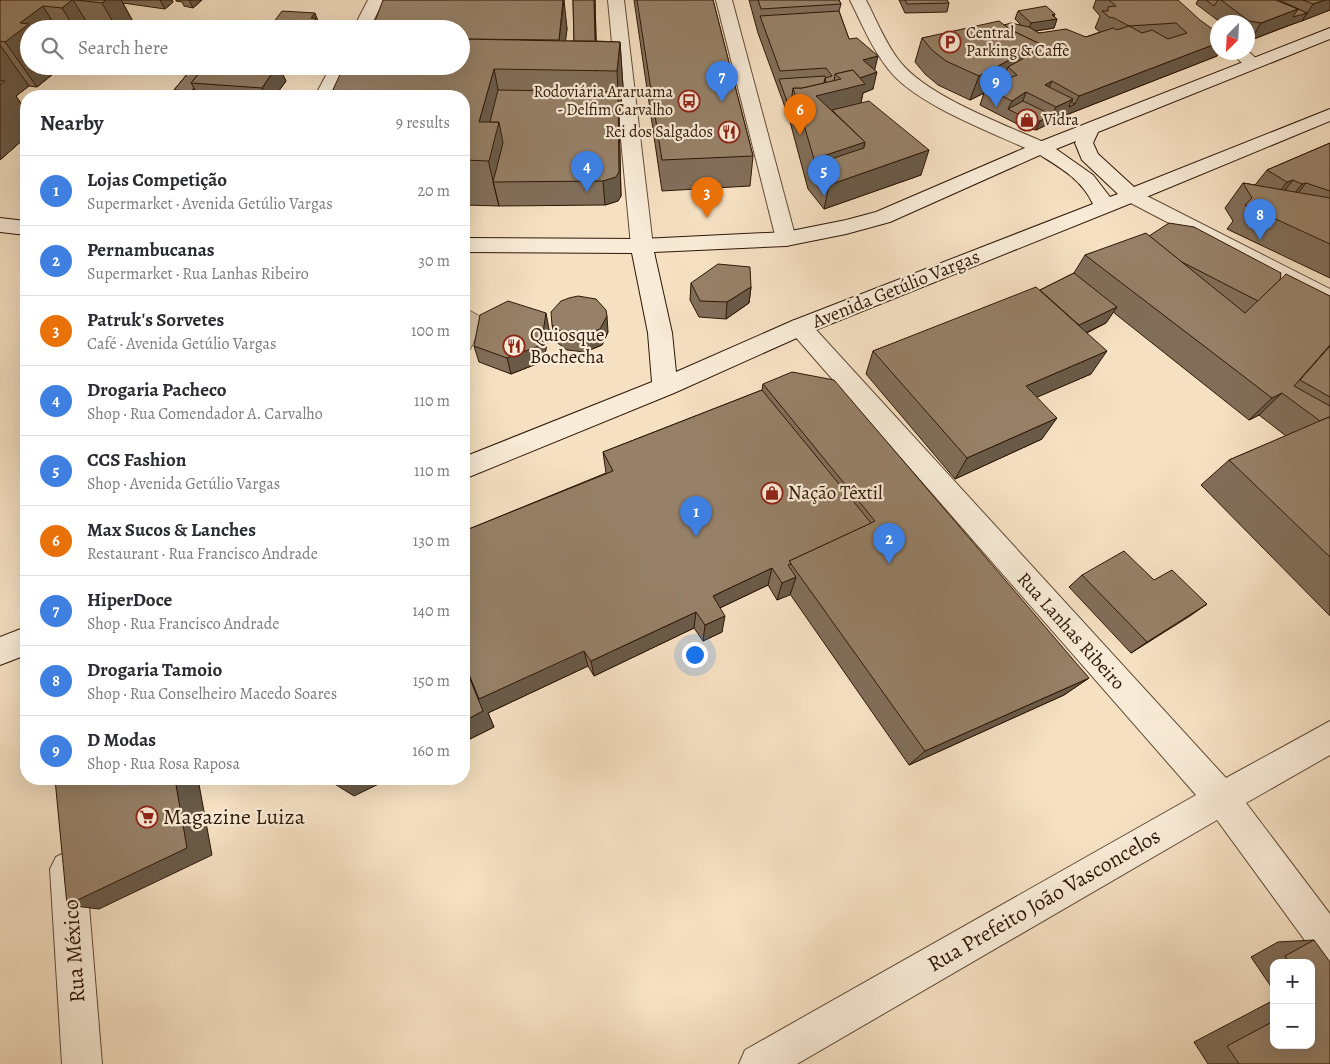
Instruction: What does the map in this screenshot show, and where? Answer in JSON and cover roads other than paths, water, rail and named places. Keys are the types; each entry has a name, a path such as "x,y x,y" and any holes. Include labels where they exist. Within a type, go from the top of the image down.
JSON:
{"street":[{"path":"366,20 376,0"},
{"path":"616,0 642,246 647,278 660,333 665,386"},
{"path":"724,0 786,239"},
{"path":"858,0 883,50 896,68 908,80 934,98 1041,148 1081,173 1098,191 1104,207"},
{"path":"1255,55 1330,32"},
{"path":"470,245 642,246 786,239 846,227 883,217 1041,148 1090,129 1242,60"},
{"path":"327,90 335,75"},
{"name":"Avenida Getúlio Vargas","path":"470,466 665,386 800,327 1132,196 1330,114"},
{"path":"1090,129 1084,143 1089,156 1132,196 1330,298"},
{"path":"0,225 20,227"},
{"name":"Rua Lanhas Ribeiro","path":"800,327 1222,799 1330,944"},
{"path":"0,651 20,643"},
{"name":"Rua Prefeito João Vasconcelos","path":"759,1064 1330,737"},
{"name":"Rua México","path":"65,838 82,1064"}],"place":[{"name":"Central Parking & Caffè","path":"950,42"},
{"name":"Rodoviária Araruama - Delfim Carvalho","path":"689,101"},
{"name":"HiperDoce","path":"722,102"},
{"name":"D Modas","path":"996,107"},
{"name":"Vidra","path":"1027,120"},
{"name":"Rei dos Salgados","path":"729,132"},
{"name":"Max Sucos & Lanches","path":"800,135"},
{"name":"Drogaria Pacheco","path":"587,192"},
{"name":"CCS Fashion","path":"824,196"},
{"name":"Patruk's Sorvetes","path":"707,218"},
{"name":"Drogaria Tamoio","path":"1260,240"},
{"name":"Quiosque Bochecha","path":"514,346"},
{"name":"Nação Têxtil","path":"772,493"},
{"name":"Lojas Competição","path":"696,537"},
{"name":"Pernambucanas","path":"889,564"},
{"name":"Magazine Luiza","path":"147,817"}]}
